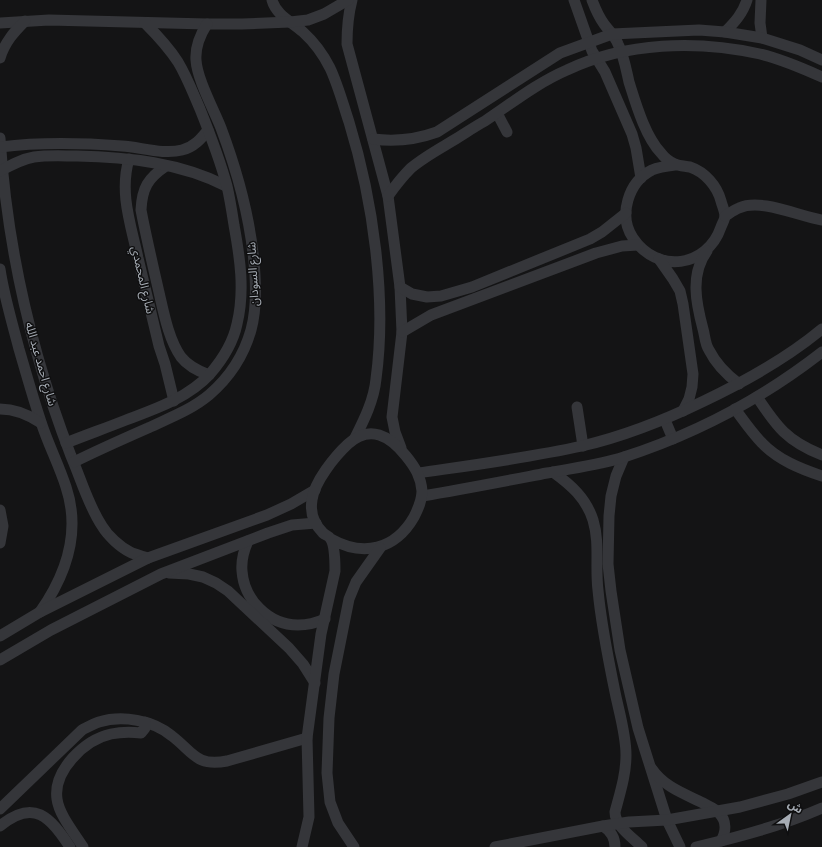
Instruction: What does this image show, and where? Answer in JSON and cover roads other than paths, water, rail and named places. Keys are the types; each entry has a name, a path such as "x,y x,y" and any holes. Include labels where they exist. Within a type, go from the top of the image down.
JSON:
{"street":[{"path":"272,0 280,14 312,42 322,54 330,68 354,139 369,201 379,286 380,329 376,380 371,400 355,438"},
{"path":"0,23 74,20 207,24 290,22 308,20 324,14 348,0"},
{"path":"352,0 347,27 347,44 388,196 400,287 402,332 392,417 395,432 402,450"},
{"path":"574,0 588,42 605,72 632,134 641,178"},
{"path":"592,0 598,13 622,51 629,82 644,126 661,153 675,165"},
{"path":"725,32 736,21 745,7 747,0"},
{"path":"761,0 760,23 762,38"},
{"path":"0,58 4,47 13,33 25,21"},
{"name":"شارع السودان","path":"66,443 174,401 191,390 208,375 221,360 231,344 237,325 242,287 239,249 226,186 208,130 186,76 178,61 145,23"},
{"name":"شارع السودان","path":"74,462 176,415 208,395 223,381 236,365 252,328 256,289 253,247 246,207 240,184 199,74 196,61 196,48 200,35 207,24"},
{"path":"373,140 399,141 424,137 437,132 560,53 612,34 699,30 725,32 762,38 800,50 822,60"},
{"path":"388,196 412,167 542,82 568,69 622,51 677,46 705,46 734,49 761,55 797,66 822,77"},
{"path":"496,113 507,132"},
{"path":"0,144 122,146 170,151 181,150 192,146 201,139 208,130"},
{"name":"شارع احمد عبد الله","path":"0,144 1,170 24,303 38,356 66,443 93,509 102,526 115,541 131,552 148,558"},
{"path":"1,170 24,159 46,156 90,156 129,159 166,166 197,173 226,186"},
{"name":"شارع المحمدي","path":"129,159 125,171 124,184 126,205 159,346 174,401"},
{"path":"683,411 689,400 693,374 680,291 674,279 658,259 638,245 627,225 626,213 628,200 633,188 641,178 662,166 675,165 689,167 702,173 713,183 720,196 725,216 718,236 701,259 697,273 696,286 700,317 708,348 721,368 739,384"},
{"name":"شارع المحمدي","path":"166,166 155,173 146,184 142,196 141,210 163,309 176,348 189,366 208,375"},
{"path":"725,216 740,207 754,205 776,207 799,215 822,220"},
{"path":"400,287 412,294 427,297 441,296 472,287 590,239 602,232 626,213"},
{"path":"402,332 431,315 596,253 622,246 638,245"},
{"path":"658,259 675,262 692,259 710,247"},
{"name":"شارع احمد عبد الله","path":"0,269 8,310 41,423 66,486 72,515 72,536 68,556 52,595 40,612"},
{"path":"0,304 3,285"},
{"path":"418,473 583,446 620,436 665,420 739,384 785,357 822,329"},
{"path":"422,496 486,486 624,457 673,439 735,409 797,372 819,355 806,342"},
{"path":"757,397 779,428 794,441 822,455"},
{"path":"577,407 583,446"},
{"path":"735,409 763,444 782,459 804,470 822,476"},
{"path":"1,410 17,411 30,416 41,423"},
{"path":"665,420 673,439"},
{"path":"354,847 338,823 330,802 327,773 329,718 334,674 347,605 356,582 380,548 402,533 411,523 422,496 418,473 402,450 383,435 374,433 364,434 355,438 339,454 319,481 312,498 311,506 312,515 316,523 331,539 349,547 359,549 380,548"},
{"path":"624,457 616,476 611,496 608,564 610,591 620,650 638,728 666,820 680,847"},
{"path":"553,472 570,484 584,501 593,520 597,540 597,589 607,653 624,734 626,754 625,773 615,816 618,824 642,847"},
{"path":"0,636 40,612 148,558 267,515 291,504 315,490"},
{"path":"0,510 3,526 0,543"},
{"path":"0,660 51,630 161,574 292,525 316,523"},
{"path":"302,847 310,817 307,738 324,620 335,571 335,561 331,539"},
{"path":"248,541 243,555 242,569 244,584 249,597 258,608 269,617 282,623 297,625 311,624 324,620"},
{"path":"161,574 189,574 209,580 228,591 289,648 303,664 314,683"},
{"path":"0,809 82,730 98,722 112,719 145,722 160,728 171,735 196,757 211,763 240,757 307,738"},
{"path":"83,847 60,812 56,789 59,777 65,767 79,752 96,740 110,734 125,732 141,733 145,728 145,722"},
{"path":"648,761 654,772 663,781 718,811 725,823 722,844"},
{"path":"495,847 602,826 666,820 740,807 788,794 822,782"},
{"path":"696,847 722,844 804,816 822,808"},
{"path":"0,826 11,817 20,813 28,812 37,814 46,817 70,847"},
{"path":"602,826 607,828 613,836 615,847"}]}
